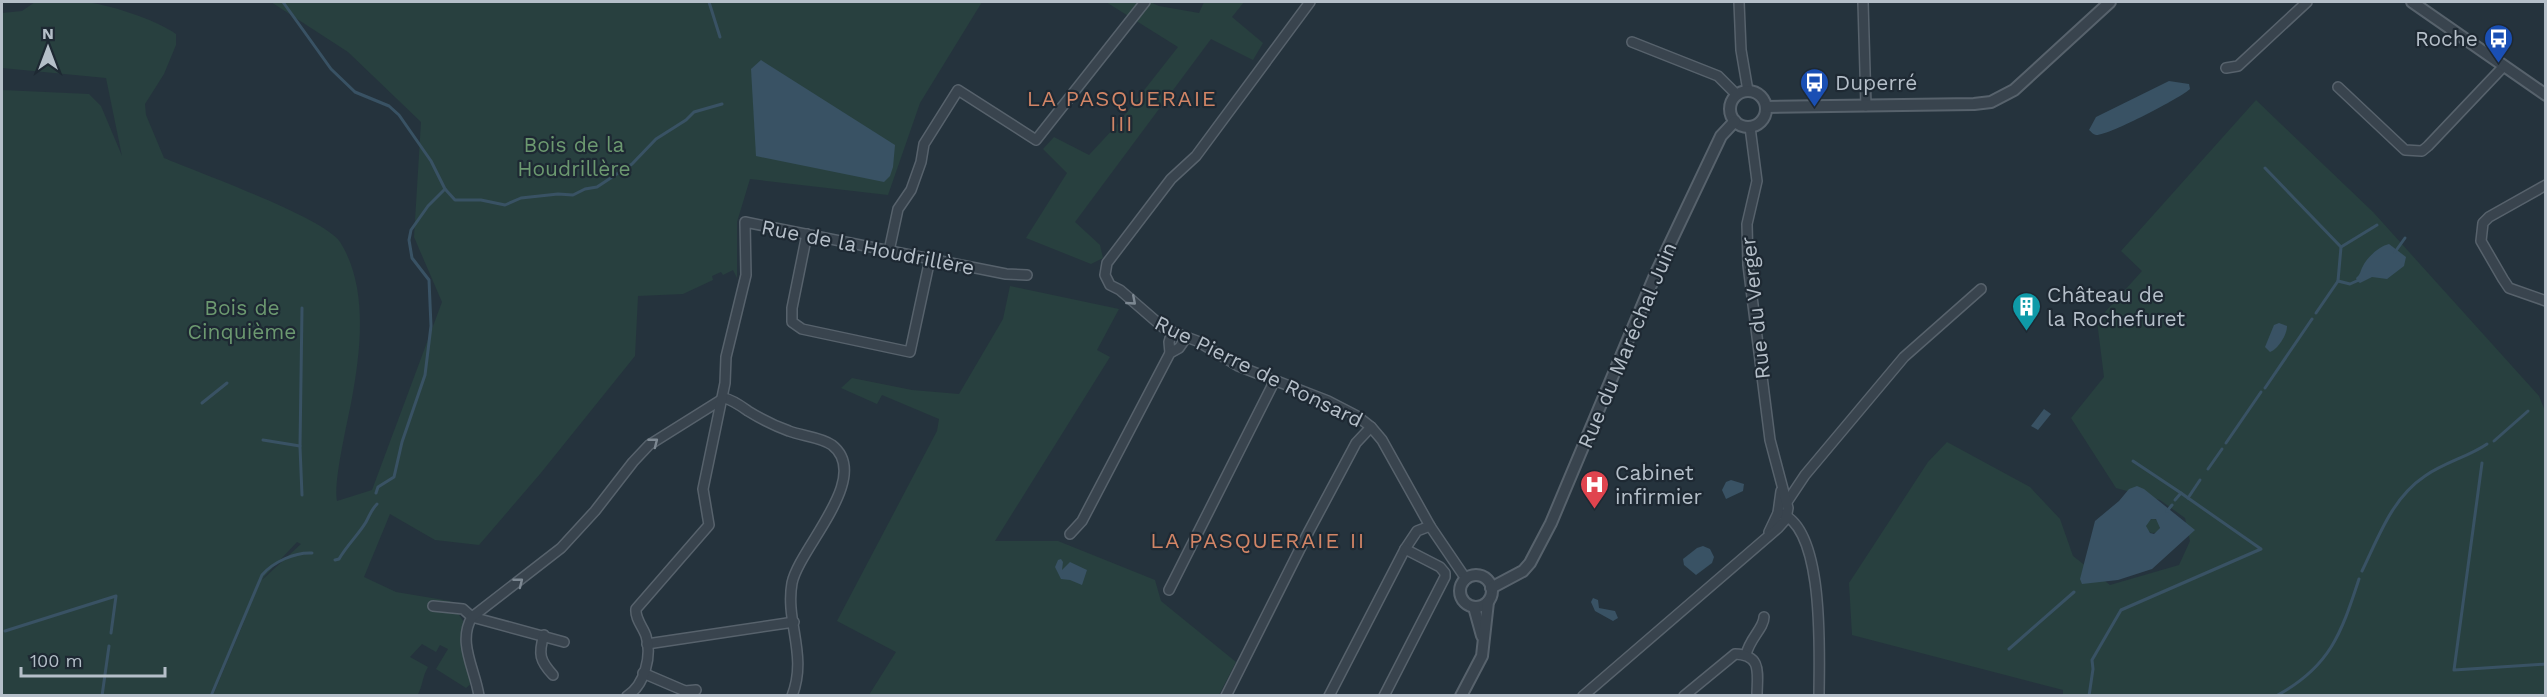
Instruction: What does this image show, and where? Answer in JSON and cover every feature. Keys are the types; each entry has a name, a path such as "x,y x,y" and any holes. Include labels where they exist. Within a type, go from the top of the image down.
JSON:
{"street":[{"path":"889,251 898,209 910,190 921,162 924,144 958,90 1036,140 1145,2"},
{"name":"Rue Pierre de Ronsard","path":"1310,2 1196,156 1171,178 1107,263 1106,275 1110,285 1120,290 1154,322 1186,338 1197,340 1238,366 1328,401 1357,416 1371,427 1382,440 1430,526 1466,579"},
{"path":"1739,2 1741,50 1748,91"},
{"path":"1863,2 1866,106"},
{"path":"1766,107 1991,102 2014,90 2110,2"},
{"path":"2226,68 2238,66 2307,2"},
{"path":"2412,2 2546,95"},
{"path":"1632,42 1718,76 1737,95"},
{"path":"2338,87 2405,150 2418,151 2428,146 2504,66"},
{"path":"1748,91 1761,96 1766,107 1763,118 1750,127 1735,121 1730,109 1737,95 1748,91"},
{"name":"Rue du Maréchal Juin","path":"1491,588 1517,576 1530,563 1566,490 1661,262 1721,136 1735,121"},
{"name":"Rue du Verger","path":"1750,127 1757,181 1747,224 1748,265 1770,440 1781,489 1783,515"},
{"path":"2546,185 2489,217 2483,223 2481,235 2493,263 2509,288 2546,301"},
{"name":"Rue de la Houdrillère","path":"721,399 725,383 726,357 746,275 745,222 1006,274 1027,275"},
{"path":"807,234 792,308 792,322 802,329 910,352 930,259"},
{"path":"1787,502 1799,484 1905,357 1981,289"},
{"path":"1070,534 1082,521 1170,353 1169,342 1172,332"},
{"path":"1170,353 1179,348 1186,338"},
{"path":"1169,590 1275,380"},
{"path":"627,696 637,687 643,674 647,644 635,613 639,603 709,525 703,489 721,399"},
{"path":"479,696 465,641 467,625 472,617 561,548 650,445 672,429 706,411 721,399 729,399 776,425 830,444 843,459 845,469 842,486 819,534 793,578 791,597 799,666 792,696"},
{"path":"1226,696 1340,472 1356,443 1371,427"},
{"path":"1781,489 1792,488 1799,484"},
{"name":"Rue du Verger","path":"1781,489 1787,502 1783,515"},
{"path":"1583,696 1764,538 1779,528 1783,515"},
{"path":"1783,515 1803,539 1813,572 1818,607 1819,696"},
{"path":"1329,696 1405,549 1417,531 1430,526"},
{"path":"1384,696 1445,577 1440,567 1405,549"},
{"path":"1461,696 1484,648 1491,588 1489,582 1482,577 1472,576 1461,585 1460,594 1464,603 1474,607 1488,602"},
{"path":"433,606 463,609 472,617 564,642"},
{"path":"1474,607 1484,648"},
{"path":"1746,655 1748,644 1764,623 1764,617"},
{"path":"647,644 794,622"},
{"path":"544,635 539,652 542,663 553,675"},
{"path":"1684,696 1735,654 1746,655 1753,659 1756,668 1757,696"},
{"path":"643,674 685,690 696,690"}],"green space":[{"path":"35,2 92,3 144,18 176,34 176,45 164,74 145,104 146,115 164,158 286,209 329,232 340,242 355,278 360,339 339,466 337,501 372,490 442,302 414,237 421,122 348,52 271,2 982,2 920,103 888,195 750,179 737,222 737,278 733,270 723,275 721,272 712,276 713,280 683,294 638,296 635,356 540,474 479,545 435,540 390,514 364,577 396,592 450,601 465,624 473,682 466,688 436,669 448,649 440,645 436,652 422,644 410,657 428,667 417,696 213,695 246,617 210,695 2,695 2,90 89,94 101,106 122,156 106,78 2,68 2,13 22,11","holes":["297,542 301,544 262,580"]},
{"path":"1106,2 1150,2 1159,6 1199,13 1204,2 1244,2 1232,17 1263,43 1253,60 1211,39 1075,222 1100,245 1103,258 1091,264 1026,238 1067,173 1043,149 1054,137 1089,155 1116,126 1178,47"},
{"path":"2256,100 2373,212 2539,396 2545,411 2545,695 2063,695 2063,690 1852,635 1849,583 1928,462 1947,442 2030,487 2060,519 2073,556 2110,585 2179,565 2190,541 2185,518 2160,500 2116,488 2071,418 2104,377 2097,321 2142,271 2121,251"},
{"path":"1010,286 1119,309 1097,350 1110,357 995,541 1058,541 1155,580 1161,601 1236,662 1219,695 869,695 896,652 837,621 937,431 939,419 882,395 877,404 841,388 852,378 912,390 959,394 1003,319"},
{"path":"2150,519 2156,519 2160,526 2156,533 2150,533 2146,529 2146,523"}],"water":[{"path":"761,60 895,145 890,176 884,182 756,156 751,69"},
{"path":"2169,81 2189,84 2190,89 2160,107 2103,134 2096,135 2089,130 2096,117"},
{"path":"2389,244 2406,257 2404,266 2387,279 2372,277 2360,283 2357,281 2356,278 2367,259 2378,249"},
{"path":"2279,323 2287,326 2284,337 2279,345 2270,352 2265,347 2274,325"},
{"path":"2044,409 2051,414 2038,430 2031,426"},
{"path":"1731,480 1744,484 1743,491 1726,499 1722,490 1726,482"},
{"path":"2137,486 2144,489 2195,530 2152,569 2118,580 2082,584 2080,579 2095,521 2119,501 2129,489","holes":["2151,519 2156,519 2160,528 2154,534 2150,533 2146,526"]},
{"path":"1703,546 1710,549 1714,557 1712,563 1696,575 1684,565 1683,559"},
{"path":"1061,559 1062,570 1070,562 1087,570 1082,585 1061,579 1055,567"},
{"path":"1593,598 1598,600 1599,608 1615,611 1618,618 1613,621 1595,611 1591,602"}],"waterway":[{"path":"283,2 331,69 355,92 389,106 399,115 431,161 445,189 428,206 411,230 409,240 412,258 429,280 431,326 425,375 402,442 394,477 378,487 376,493"},
{"path":"709,2 720,37"},
{"path":"445,189 455,200 481,200 505,205 521,198 558,194 573,195 585,189 597,187 632,164 656,139 686,120 694,112 722,104"},
{"path":"2265,168 2341,247 2338,281"},
{"path":"2341,247 2377,225"},
{"path":"2395,252 2405,238"},
{"path":"2316,313 2338,281 2350,284 2359,280"},
{"path":"302,308 300,447 302,495"},
{"path":"2265,388 2312,319"},
{"path":"202,403 227,383"},
{"path":"2226,443 2261,392"},
{"path":"2494,441 2528,411"},
{"path":"263,440 300,446"},
{"path":"2362,571 2381,531 2404,495 2433,471 2487,444"},
{"path":"2208,469 2222,449"},
{"path":"2133,461 2181,493"},
{"path":"2482,463 2454,670 2546,664"},
{"path":"2175,500 2181,493 2188,498 2200,480"},
{"path":"2089,696 2092,660 2121,610 2261,549 2188,498"},
{"path":"335,560 339,559 377,504"},
{"path":"2167,511 2172,505"},
{"path":"211,696 262,575 285,559 299,554 312,553"},
{"path":"2276,696 2309,673 2331,647 2339,633 2359,579"},
{"path":"2009,649 2074,592"},
{"path":"5,631 116,596 111,633"},
{"path":"102,696 109,646"}],"place":[{"name":"Roche","path":"2499,64"},
{"name":"Duperré","path":"1814,108"},
{"name":"Château de la Rochefuret","path":"2026,332"},
{"name":"Cabinet infirmier","path":"1594,510"}],"district":[{"name":"LA PASQUERAIE III","path":"1122,110"},
{"name":"LA PASQUERAIE II","path":"1258,540"}],"park label":[{"name":"Bois de la Houdrillère","path":"574,156"},
{"name":"Bois de Cinquième","path":"242,319"}]}
